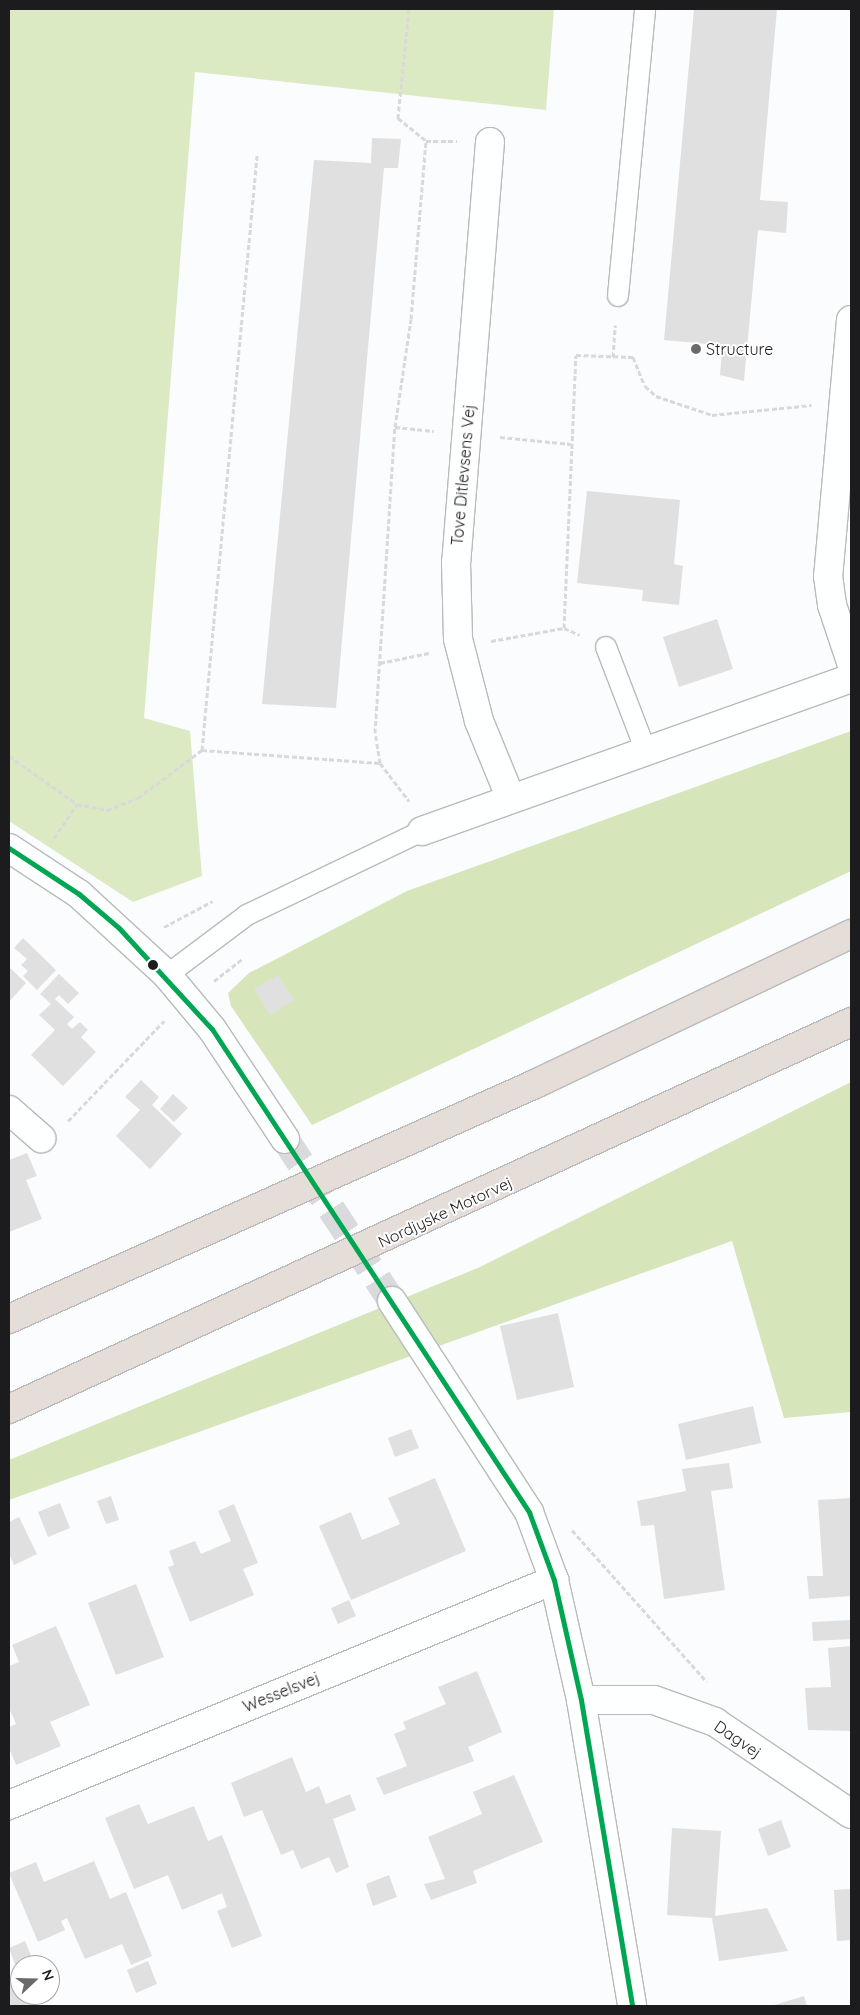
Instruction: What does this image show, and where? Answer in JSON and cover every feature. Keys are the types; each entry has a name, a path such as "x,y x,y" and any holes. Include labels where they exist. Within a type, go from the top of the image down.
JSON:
{"highway":[{"path":"9,1319 535,1084 851,934"},
{"name":"Nordjyske Motorvej","path":"9,1409 851,1022"}],"street":[{"name":"Tove Ditlevsens Vej","path":"490,142 456,562 457,601 461,656 479,721 511,799"},
{"path":"851,320 828,576 832,605 851,662"},
{"path":"422,831 851,678"},
{"path":"9,848 35,862 119,928 167,975 212,1029 285,1139"},
{"path":"9,1110 41,1138"},
{"path":"392,1301 529,1512 554,1580 581,1700 632,2006"},
{"name":"Wesselsvej","path":"9,1805 554,1580"},
{"name":"Dagvej","path":"581,1700 654,1700 715,1722 851,1814"}],"lane":[{"path":"618,296 645,9"},
{"path":"606,647 646,751"},
{"path":"167,975 247,915 422,831"}],"path":[{"path":"408,9 398,118 426,141 411,319 395,427 376,733 380,763 412,805 422,831"},
{"path":"202,750 257,156"},
{"path":"564,628 576,355 633,357 645,386 656,396 712,415 799,404 843,408"},
{"path":"9,756 77,804 106,810 119,808 202,750 380,763"},
{"path":"35,862 77,804"},
{"path":"41,1138 62,1126 159,1025"},
{"path":"529,1512 577,1532 716,1693 715,1722"}],"green space":[{"path":"9,9 554,9 546,110 195,72 144,718 190,731 202,876 133,902 9,821"},
{"path":"851,731 851,871 312,1125 231,1006 228,993 249,973 407,891"},
{"path":"851,1082 851,1412 784,1418 732,1241 9,1500 9,1460 480,1267"}],"building":[{"path":"694,9 777,9 760,200 788,202 786,233 758,230 744,381 720,375 722,351 728,352 729,346 664,340"},
{"path":"372,138 401,139 398,168 384,168 336,708 262,704 314,160 371,163"},
{"path":"587,491 680,500 674,564 683,566 679,605 642,601 643,590 577,583"},
{"path":"717,619 733,669 679,687 663,637"},
{"path":"23,938 56,970 37,990 23,976 28,971 21,965 27,959 14,948"},
{"path":"9,967 26,983 9,1002"},
{"path":"59,974 79,993 68,1004 59,995 55,999 74,1017 67,1024 72,1029 80,1022 88,1030 81,1037 96,1052 63,1086 31,1055 55,1030 39,1015 51,1004 40,994"},
{"path":"278,975 294,1000 270,1015 254,989"},
{"path":"141,1080 159,1097 152,1105 182,1134 150,1169 116,1136 140,1110 125,1097"},
{"path":"173,1094 188,1108 174,1122 160,1109"},
{"path":"27,1153 37,1176 26,1180 42,1219 9,1232 9,1160"},
{"path":"558,1313 574,1387 517,1400 500,1326"},
{"path":"753,1406 761,1443 686,1460 678,1424"},
{"path":"411,1429 419,1448 395,1457 388,1438"},
{"path":"729,1463 733,1488 711,1491 725,1590 664,1599 654,1525 641,1526 637,1501 686,1491 682,1469"},
{"path":"435,1478 466,1551 351,1600 319,1526 351,1512 362,1540 400,1524 388,1498"},
{"path":"111,1496 119,1520 106,1524 97,1501"},
{"path":"851,1498 851,1596 809,1599 807,1576 823,1576 818,1500"},
{"path":"60,1503 70,1528 48,1537 38,1512"},
{"path":"234,1504 258,1563 243,1569 254,1595 190,1622 168,1567 174,1565 169,1551 195,1541 201,1554 231,1541 218,1511"},
{"path":"19,1517 37,1554 14,1565 9,1554 9,1522"},
{"path":"136,1584 164,1657 116,1675 88,1603"},
{"path":"349,1600 356,1616 338,1624 331,1608"},
{"path":"851,1620 851,1639 813,1641 812,1622"},
{"path":"56,1626 90,1705 50,1722 61,1746 16,1765 9,1748 9,1727 16,1724 9,1708 9,1666 19,1662 12,1645"},
{"path":"851,1646 851,1731 808,1730 805,1688 831,1687 828,1648"},
{"path":"477,1671 502,1732 468,1747 474,1761 384,1795 376,1778 407,1766 394,1734 406,1729 403,1722 446,1704 438,1687"},
{"path":"292,1757 306,1792 319,1786 326,1804 350,1794 356,1810 333,1819 349,1867 336,1873 329,1857 301,1869 293,1850 281,1855 262,1810 244,1817 231,1783"},
{"path":"514,1775 543,1842 473,1871 477,1883 431,1900 424,1884 445,1879 428,1837 482,1814 473,1792"},
{"path":"139,1804 148,1824 194,1806 208,1841 222,1835 262,1936 232,1948 217,1911 227,1907 222,1893 182,1910 168,1875 134,1889 105,1818"},
{"path":"781,1820 791,1847 768,1856 758,1829"},
{"path":"672,1828 721,1831 715,1916 767,1908 788,1951 719,1961 712,1918 667,1915"},
{"path":"94,1861 110,1899 126,1892 152,1956 131,1965 122,1944 85,1959 67,1918 61,1921 65,1930 38,1942 9,1873 36,1862 44,1882"},
{"path":"389,1875 397,1897 373,1906 366,1884"},
{"path":"851,1889 851,1940 837,1941 834,1890"},
{"path":"25,1941 31,1955 12,1955 9,1948"},
{"path":"148,1961 157,1984 136,1993 127,1970"},
{"path":"9,1977 10,2005 36,2006 9,2006"},
{"path":"804,1996 807,2006 771,2006"}],"tunnel":[{"path":"285,1139 392,1301"}],"transit line":[{"path":"9,848 79,894 119,928 212,1029 529,1512 554,1580 581,1700 632,2006"}],"place":[{"name":"Structure","path":"696,349"}]}
